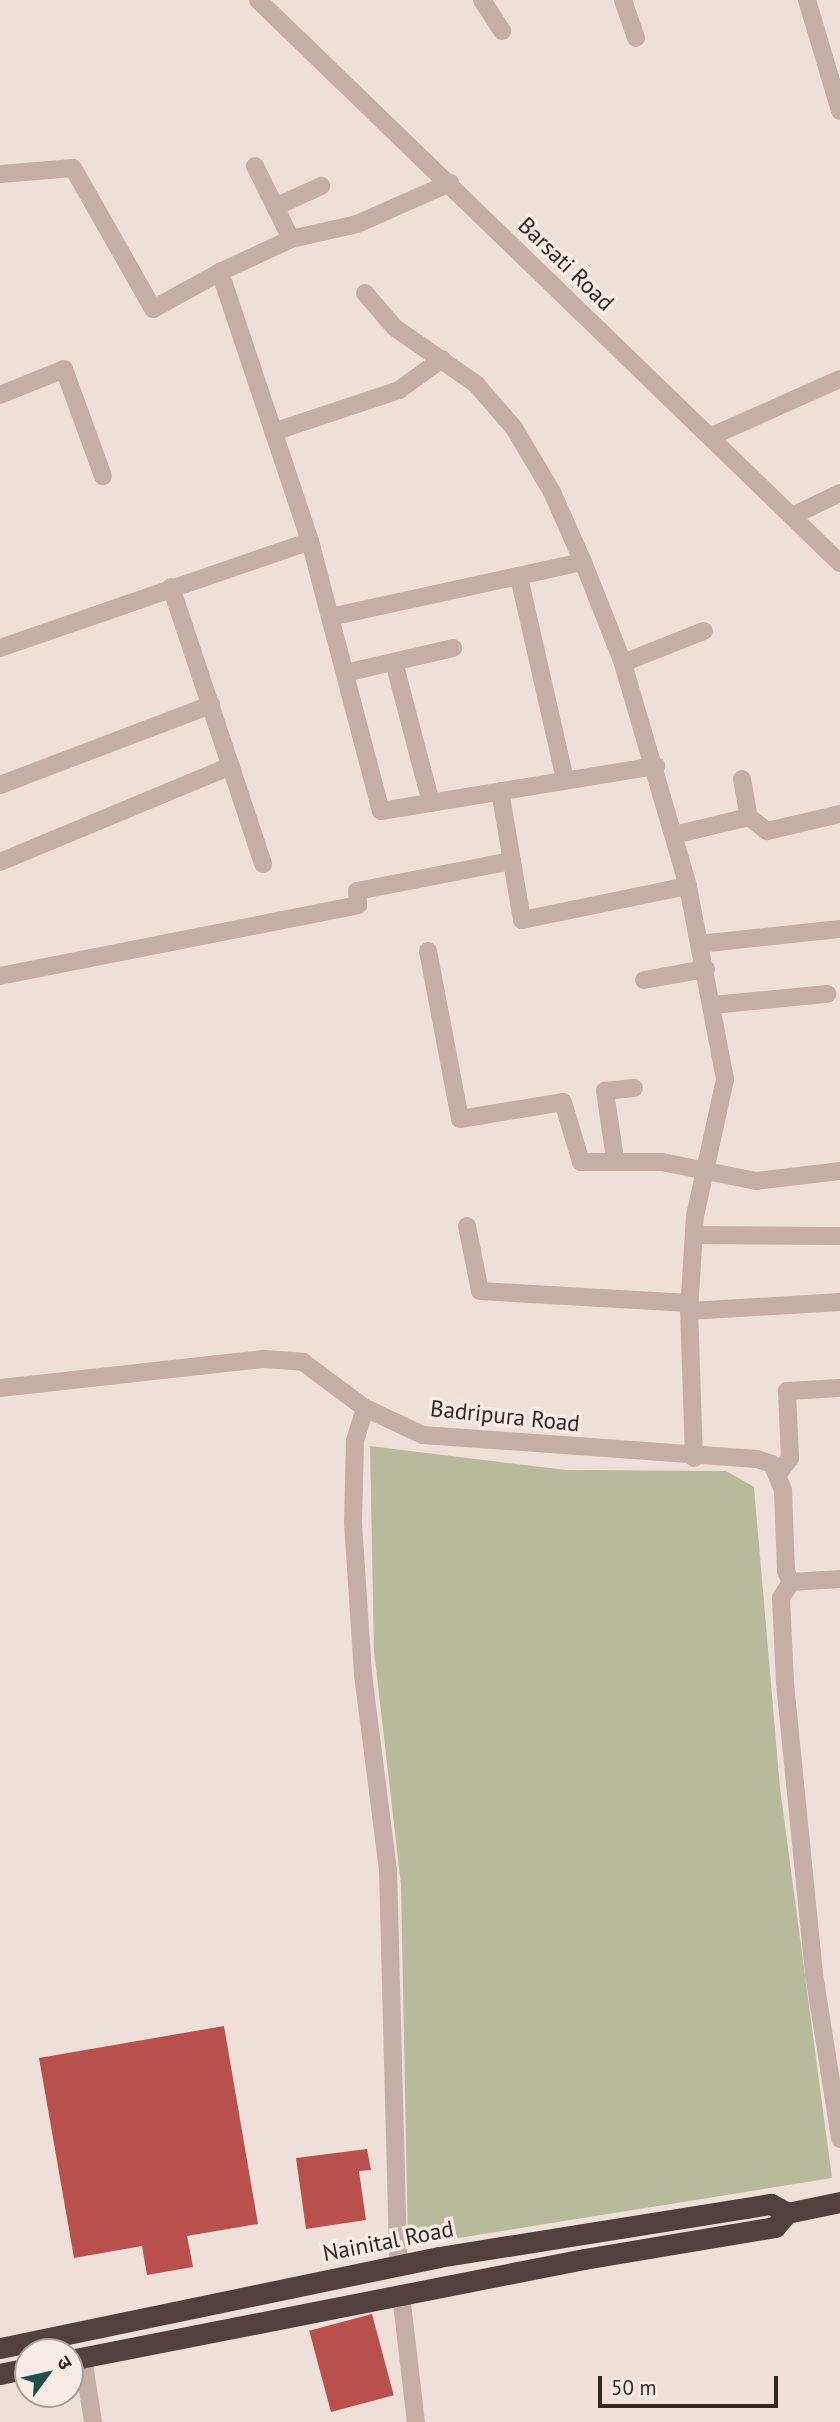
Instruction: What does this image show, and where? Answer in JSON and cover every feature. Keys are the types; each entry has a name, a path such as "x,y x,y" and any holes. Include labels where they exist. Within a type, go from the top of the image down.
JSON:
{"highway":[{"name":"Nainital Road","path":"84,2358 401,2295 775,2227 787,2213 840,2202"},
{"name":"Nainital Road","path":"0,2347 398,2265 771,2204 787,2213"},
{"path":"398,2265 401,2295"},
{"path":"78,2338 79,2331"}],"street":[{"name":"Barsati Road","path":"258,0 712,436 840,563"},
{"path":"482,0 502,32"},
{"path":"623,0 636,38"},
{"path":"807,0 840,111"},
{"path":"255,166 291,239"},
{"path":"0,174 74,168 153,309 220,272 291,239 357,224 450,183"},
{"path":"275,207 321,186"},
{"path":"220,272 310,541 381,811 656,766"},
{"path":"365,293 395,328 476,384 514,428 552,492 583,562 623,663 656,766 688,886 725,1079 703,1167 694,1234 689,1307 694,1458"},
{"path":"273,432 399,390 442,359"},
{"path":"0,395 64,369 103,476"},
{"path":"712,436 840,379"},
{"path":"792,516 840,493"},
{"path":"0,648 310,541"},
{"path":"330,617 583,562"},
{"path":"519,577 565,780"},
{"path":"171,587 263,864"},
{"path":"623,663 704,631"},
{"path":"345,673 453,648"},
{"path":"394,662 431,803"},
{"path":"0,786 211,705"},
{"path":"0,862 231,766"},
{"path":"742,779 750,817 767,831 840,814"},
{"path":"500,791 522,920 688,886"},
{"path":"674,835 750,817"},
{"path":"0,976 358,905 357,891 512,861"},
{"path":"699,944 839,929"},
{"path":"428,951 460,1119 563,1102 581,1162 615,1159 703,1167 756,1181 840,1171"},
{"path":"644,980 706,969"},
{"path":"712,1005 827,994"},
{"path":"615,1159 605,1091 634,1087"},
{"path":"467,1226 480,1291 689,1307 840,1302"},
{"path":"694,1234 840,1236"},
{"name":"Badripura Road","path":"0,1388 264,1359 303,1362 365,1408 424,1435 694,1458 757,1459 772,1464 778,1474"},
{"path":"840,1388 787,1391 790,1458 778,1474 791,1582 781,1598 785,1683 814,1974 840,2139"},
{"path":"365,1408 355,1440 353,1524 363,1675 388,1870 398,2265"},
{"path":"791,1582 840,1579"},
{"path":"401,2295 416,2422"},
{"path":"84,2387 93,2422"}],"green space":[{"path":"370,1446 566,1470 726,1471 754,1487 780,1788 832,2178 408,2246 401,1885 374,1651"}],"building":[{"path":"224,2026 258,2224 187,2236 193,2267 147,2275 142,2246 74,2258 39,2058"},
{"path":"367,2149 371,2170 359,2171 366,2220 306,2229 296,2158"},
{"path":"372,2314 394,2395 331,2412 309,2331"}]}
